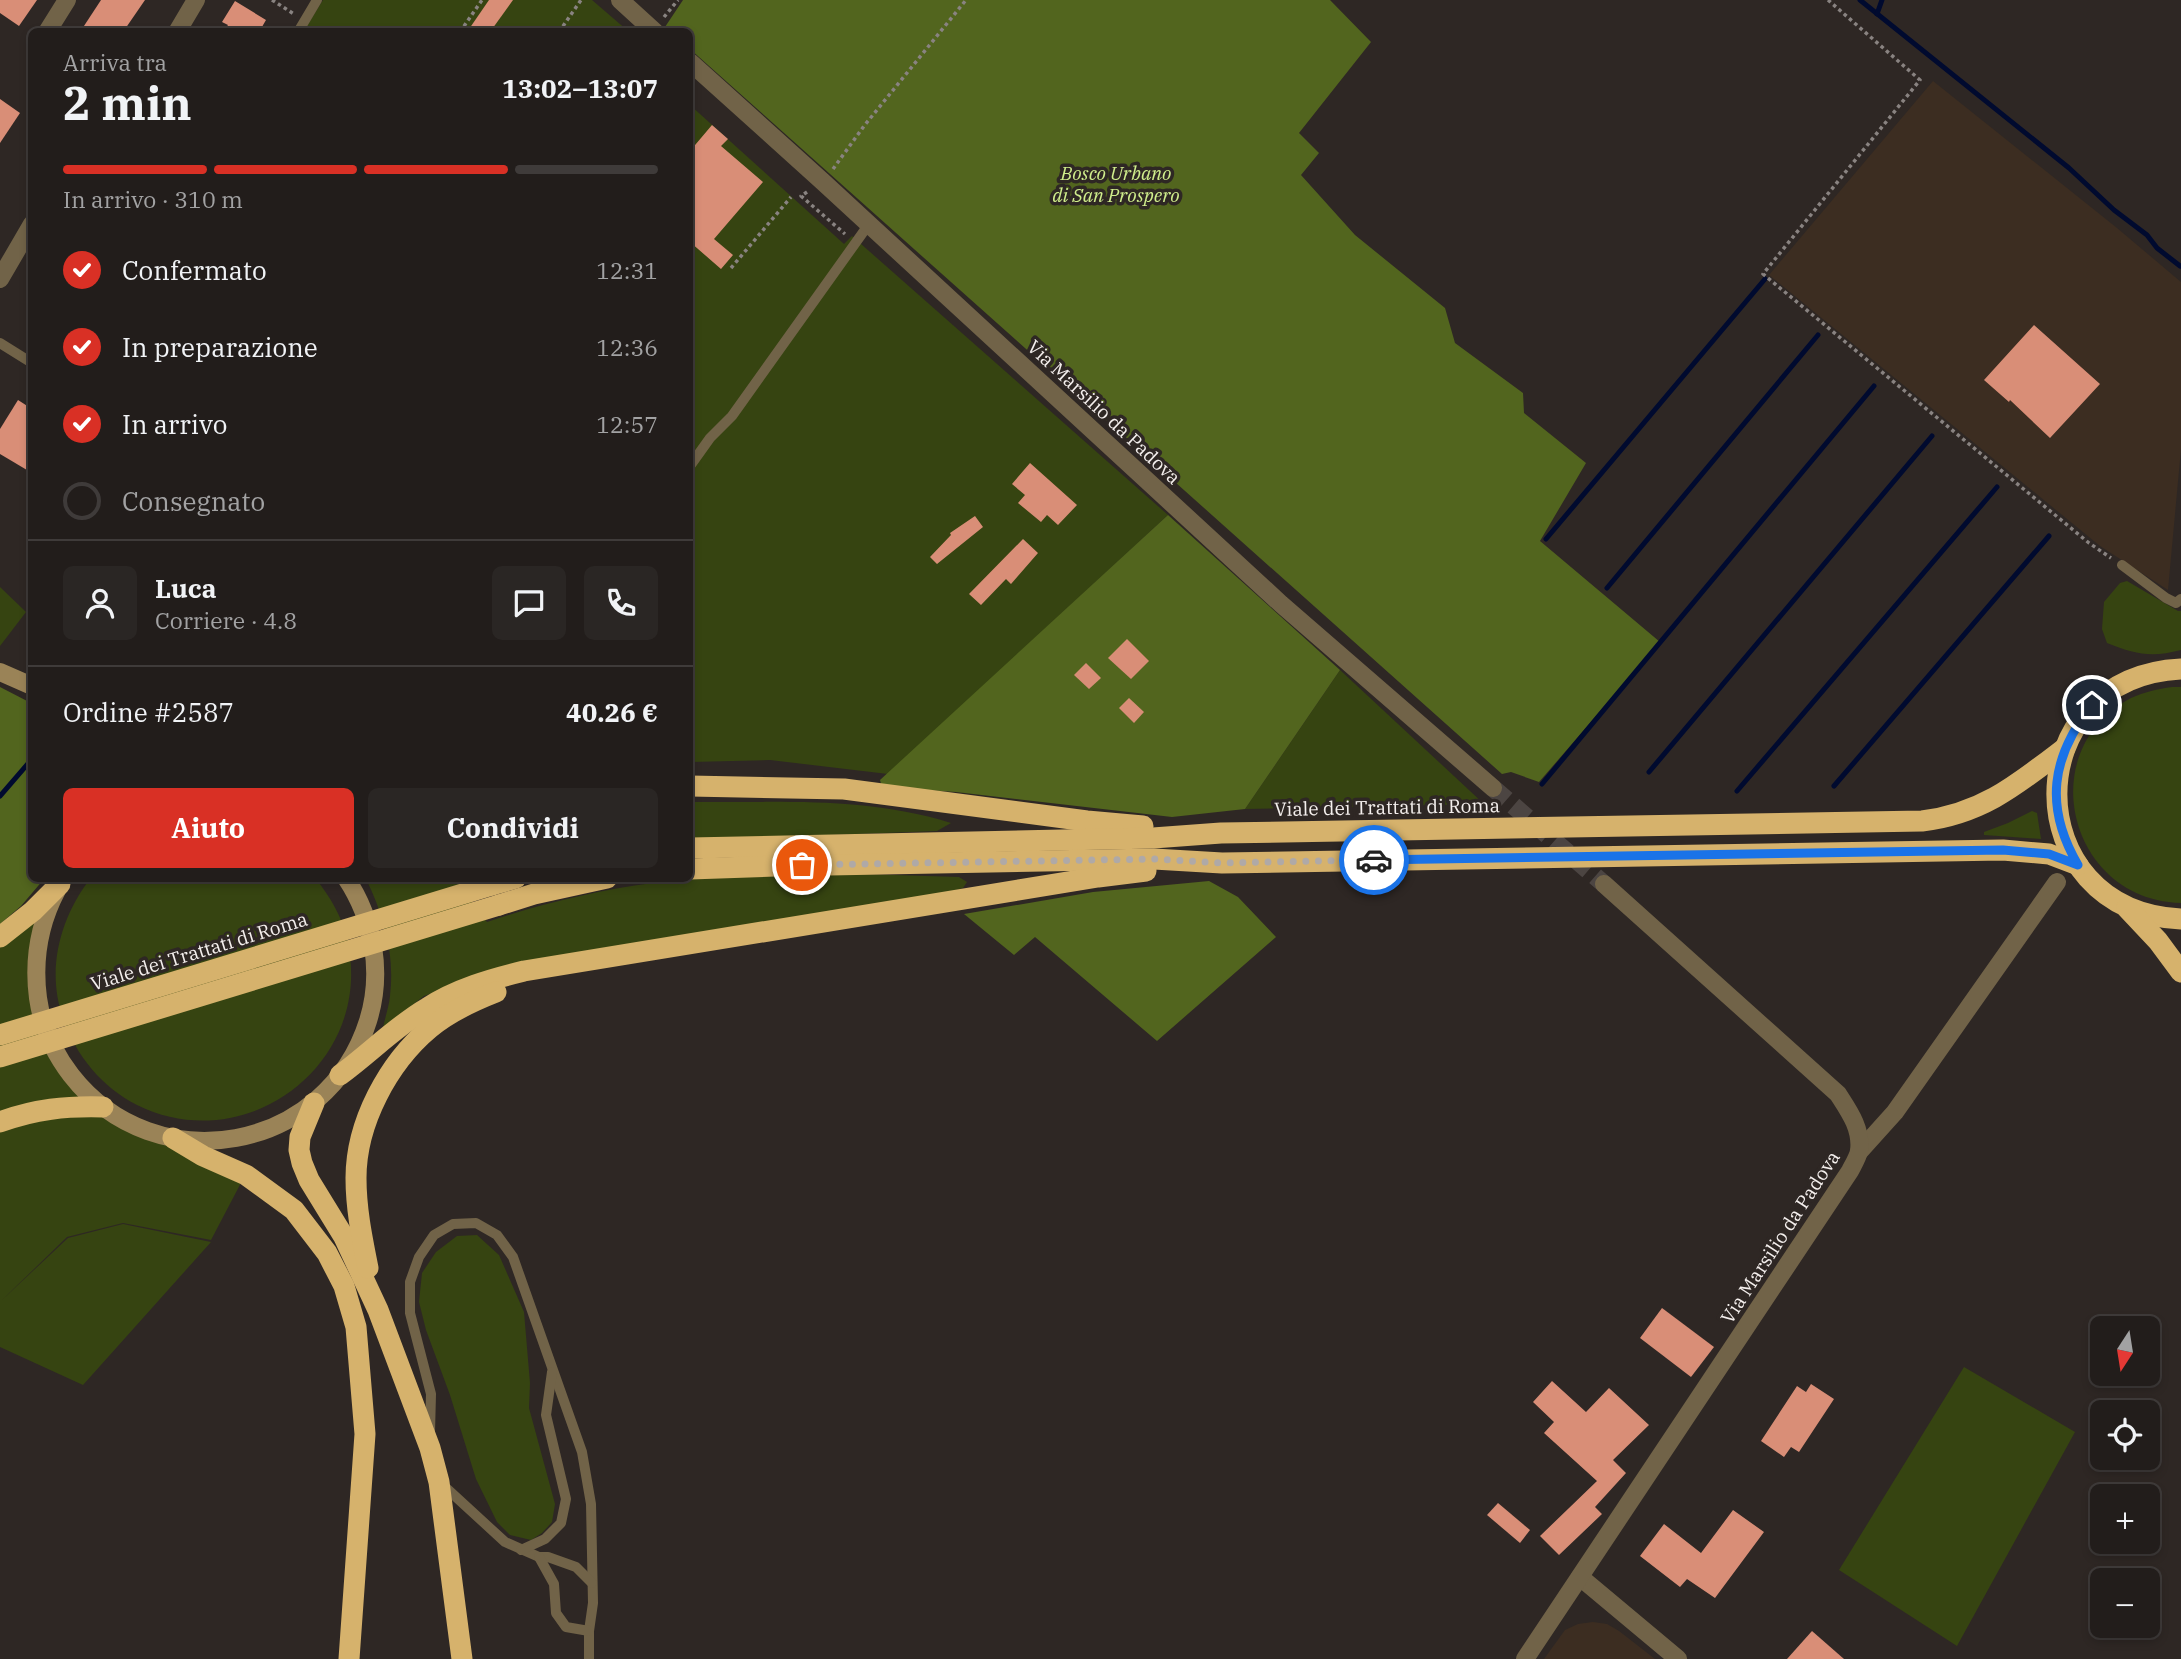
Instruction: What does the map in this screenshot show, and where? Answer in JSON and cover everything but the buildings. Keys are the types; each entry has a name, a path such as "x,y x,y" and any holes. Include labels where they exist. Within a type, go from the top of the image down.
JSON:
{"highway":[{"path":"2181,669 2162,670 2136,677 2112,689 2092,705 2065,748 2056,788 2060,828 2078,865 2099,889 2126,907 2158,941 2181,972"},
{"name":"Viale dei Trattati di Roma","path":"693,848 1153,838 1221,833 1922,821 1942,819 1986,804 2065,748"},
{"path":"693,786 844,789 1087,821 1221,833"},
{"path":"693,869 1154,859 1222,863 2003,850 2049,854 2078,865"},
{"path":"340,1075 428,1006 477,984 524,971 1098,877 1222,863"},
{"path":"0,937 33,911 61,882"},
{"name":"Viale dei Trattati di Roma","path":"0,1057 495,895 511,882"},
{"name":"Viale dei Trattati di Roma","path":"0,1035 495,895 588,882"},
{"path":"2126,907 2158,918 2181,919"},
{"path":"378,1310 359,1225 355,1177 362,1134 370,1111 395,1066 430,1028 475,1001 520,983 609,964 660,949"},
{"path":"314,1103 300,1137 302,1163 309,1180 344,1237 378,1310 429,1448 439,1482 462,1659"},
{"path":"0,1122 39,1109 59,1106 103,1107"},
{"path":"173,1138 203,1156 246,1175 294,1209 327,1253 344,1286 356,1327 365,1434 349,1659"}],"street":[{"path":"50,28 67,0"},
{"path":"179,28 196,0"},
{"path":"620,0 651,28"},
{"name":"Via Marsilio da Padova","path":"693,65 1281,604 1493,788"},
{"path":"0,279 28,231"},
{"path":"0,672 28,684"},
{"path":"62,882 45,916 36,968 39,1003 49,1037 66,1069 89,1096 136,1127 173,1138 210,1142 247,1136 282,1123 314,1103 340,1075 358,1046 365,1030 375,979 369,928 348,882"},
{"path":"1859,1152 1895,1112 2057,882"},
{"name":"Via Marsilio da Padova","path":"1525,1659 1843,1182 1859,1152 1858,1129 1838,1094 1604,884"},
{"path":"1580,1577 1678,1659"}],"lane":[{"path":"300,28 317,0"},
{"path":"693,462 710,438 732,416 869,224"},
{"path":"0,343 28,360"},
{"path":"2122,565 2166,598 2176,603 2181,599"},
{"path":"429,1448 431,1394 410,1313 410,1282 419,1257 434,1235 453,1224 476,1223 497,1235 513,1257 582,1452 591,1504 593,1603 589,1659"},
{"path":"521,1550 544,1539 561,1523 566,1499 546,1415 552,1368"},
{"path":"439,1482 505,1542 539,1557 548,1557 576,1567 592,1583"},
{"path":"539,1557 554,1584 556,1614 566,1627 589,1631"}],"path":[{"path":"272,0 304,21"},
{"path":"463,28 482,0"},
{"path":"562,28 581,0"},
{"path":"856,244 801,196 822,181 966,0"},
{"path":"1828,0 1920,80 1762,274 2089,543 2122,565"},
{"path":"731,268 791,197"}],"shaded area":[{"path":"1933,81 2181,282 2181,449 2168,590 2100,546 1769,275"},
{"path":"1578,1624 1607,1624 1619,1631 1655,1659 1544,1659 1565,1630"}],"green space":[{"path":"323,0 592,0 625,28 306,28"},
{"name":"Bosco Urbano di San Prospero","path":"683,0 1330,0 1371,42 1299,133 1319,153 1301,175 1355,235 1445,308 1455,343 1523,393 1524,413 1586,463 1540,541 1660,642 1539,782 1511,772 1502,774 693,52 693,28 665,27"},
{"path":"693,108 844,244 852,236 1168,515 888,774 770,760 693,762"},
{"path":"1168,515 1340,670 1245,809 1172,817 956,792 882,787 880,780"},
{"path":"2127,581 2181,611 2181,650 2143,654 2107,643 2102,629 2104,602 2120,583"},
{"path":"0,587 26,612 0,646"},
{"path":"1340,670 1484,804 1245,809"},
{"path":"0,687 28,701 28,882 41,882 21,906 0,924"},
{"path":"2181,687 2181,903 2143,896 2112,877 2090,851 2076,819 2073,785 2081,752 2100,722 2131,698"},
{"path":"693,802 789,802 886,808 951,823 937,831 693,840"},
{"path":"2032,811 2037,813 2041,839 1984,835 1984,832"},
{"path":"861,874 959,877 967,882 963,888 942,894 439,991 424,996 383,1028 390,996 391,965 383,921 367,882 465,882 472,903 487,922 569,898 611,890 731,876"},
{"path":"1209,881 1238,897 1276,937 1157,1041 1035,937 1014,955 964,914 1093,892"},
{"path":"88,882 318,882 335,907 345,931 351,983 342,1024 323,1060 294,1088 260,1109 221,1119 179,1119 124,1098 102,1080 83,1057 68,1032 58,1000 56,963 59,945 71,910"},
{"path":"38,917 31,950 61,1072 172,1144 243,1179 211,1240 123,1223 67,1237 1,1301 68,1238 123,1224 211,1242 83,1385 0,1347 0,946"},
{"path":"477,1235 499,1255 524,1312 530,1383 529,1408 555,1504 552,1522 531,1540 510,1535 497,1522 476,1479 419,1302 422,1273 436,1252 457,1236"},
{"path":"1964,1367 2075,1432 1957,1646 1839,1570"}],"waterway":[{"path":"1860,0 2069,168 2180,266"},
{"path":"1877,14 1882,0"},
{"path":"1546,539 1765,279"},
{"path":"1607,588 1818,335"},
{"path":"1542,784 1874,386"},
{"path":"1649,772 1932,436"},
{"path":"1737,791 1997,487"},
{"path":"1834,786 2049,536"},
{"path":"0,796 28,764"}],"tunnel":[{"path":"1493,788 1604,884"}],"way so far":[{"path":"802,865 1154,859 1222,863 1374,860"}],"route":[{"path":"1374,860 2003,850 2049,854 2078,865 2060,828 2056,788 2065,748 2092,705"}]}
